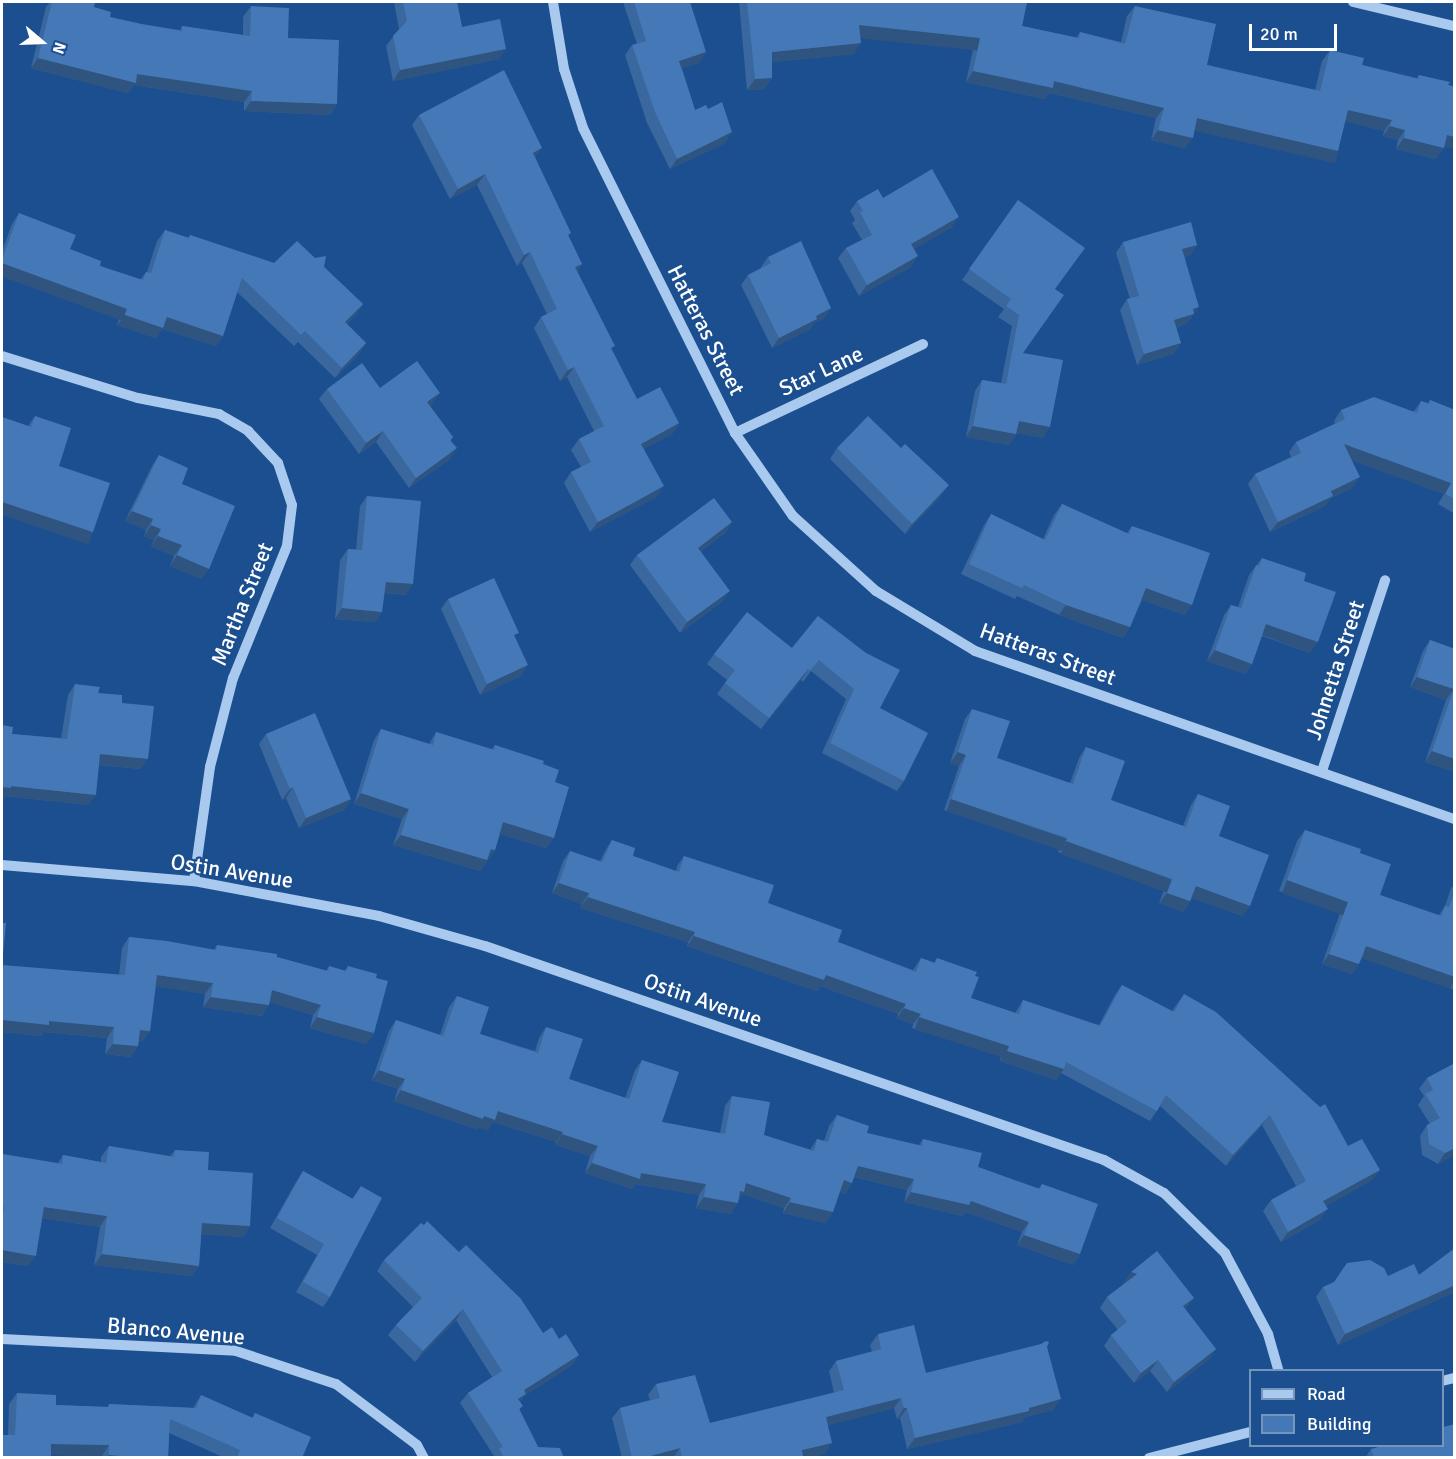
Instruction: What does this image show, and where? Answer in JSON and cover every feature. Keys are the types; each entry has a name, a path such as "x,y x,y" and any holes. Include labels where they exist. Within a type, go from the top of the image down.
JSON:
{"street":[{"name":"Hatteras Street","path":"553,2 564,69 583,128 735,433 793,516 876,591 975,651 1455,819"},
{"path":"1353,2 1455,26"},
{"name":"Star Lane","path":"735,433 923,344"},
{"name":"Martha Street","path":"2,356 138,398 219,414 248,431 278,463 292,505 287,546 233,678 210,767 194,881"},
{"name":"Johnetta Street","path":"1322,771 1385,580"},
{"name":"Ostin Avenue","path":"2,865 194,881 379,916 485,946 1104,1160 1164,1194 1225,1253 1268,1334 1277,1369"},
{"name":"Blanco Avenue","path":"2,1339 236,1352 336,1384 417,1445 424,1458"},
{"path":"1149,1458 1249,1433"}],"building":[{"path":"52,2 95,3 94,7 111,12 110,17 141,24 182,31 182,26 250,36 251,6 289,8 288,38 339,40 337,104 251,101 252,91 137,74 136,83 38,58"},
{"path":"403,2 457,2 462,27 500,19 506,49 400,70 393,36 407,21"},
{"path":"634,2 690,2 706,52 679,61 695,110 706,105 708,109 722,102 732,132 677,159 655,112 632,45 646,41"},
{"path":"747,2 1027,2 1022,26 1079,38 1080,32 1125,44 1135,6 1216,24 1207,65 1320,91 1330,50 1364,58 1362,65 1418,79 1419,75 1450,82 1448,85 1455,87 1455,137 1447,135 1444,148 1404,138 1405,130 1390,126 1392,120 1348,110 1338,151 1197,118 1193,138 1158,130 1164,108 1054,81 1053,88 973,71 980,38 859,25 861,43 772,52 772,78 755,79"},
{"path":"504,70 542,148 533,153 571,233 568,235 582,264 575,267 615,346 611,348 637,399 660,387 679,423 641,444 664,486 598,522 571,472 591,462 579,439 604,426 574,367 568,370 541,317 557,309 530,252 524,255 485,174 458,189 419,115"},
{"path":"932,169 959,217 911,244 918,256 867,285 846,248 872,235 857,201 878,189 883,198"},
{"path":"1018,200 1085,248 1055,289 1064,295 1023,353 1063,360 1050,427 1019,421 1016,434 973,426 982,380 1006,384 1019,315 1006,306 1011,299 969,269"},
{"path":"19,213 76,235 70,249 101,261 100,266 143,280 146,272 151,273 165,230 189,238 190,235 274,263 297,241 315,258 326,256 324,267 363,304 345,322 366,343 342,368 305,331 301,335 242,278 223,336 167,317 163,328 125,315 127,309 2,263"},
{"path":"1191,222 1197,245 1182,249 1199,307 1193,309 1194,314 1174,320 1181,343 1144,354 1127,299 1139,296 1123,242"},
{"path":"801,241 831,308 816,316 817,319 779,338 748,275 771,263 768,257"},
{"path":"417,361 440,393 427,402 453,437 450,440 457,448 416,478 383,431 366,443 327,389 362,363 380,388"},
{"path":"1374,397 1417,413 1421,401 1429,404 1430,400 1455,410 1455,499 1445,494 1451,483 1344,444 1360,477 1331,491 1333,496 1278,522 1255,474 1301,453 1296,442 1345,419 1341,410"},
{"path":"35,416 71,428 59,466 110,483 93,532 2,502 2,417 31,427"},
{"path":"868,416 901,448 905,444 949,485 912,524 837,448"},
{"path":"159,455 188,468 182,484 235,506 209,569 177,555 182,545 158,536 161,529 151,525 153,519 132,511"},
{"path":"367,496 421,501 413,584 386,582 382,612 342,608 348,549 362,550"},
{"path":"714,498 732,522 698,548 730,591 687,622 637,555"},
{"path":"1062,504 1129,534 1132,526 1210,553 1192,605 1146,588 1130,627 1066,605 1024,585 1022,588 969,564 991,514 1045,540"},
{"path":"1262,558 1306,573 1304,581 1336,592 1318,642 1266,624 1252,664 1215,650 1231,605 1241,608 1256,565 1259,566"},
{"path":"494,578 519,633 514,635 528,665 487,684 448,599"},
{"path":"747,612 792,648 818,616 866,653 900,670 880,708 928,733 904,781 830,743 854,689 819,660 810,671 808,669 769,718 725,683 735,670 714,654"},
{"path":"1430,640 1455,649 1455,759 1432,751 1454,689 1417,677"},
{"path":"75,684 100,687 98,693 122,695 122,703 154,706 148,759 100,754 96,795 2,787 2,725 13,727 12,734 67,739"},
{"path":"972,709 1010,721 997,758 1073,784 1086,747 1125,761 1111,800 1186,827 1198,794 1230,806 1219,836 1269,855 1250,906 1196,886 1190,901 1167,893 1172,879 1066,841 1067,838 951,799 966,755 958,752"},
{"path":"315,713 351,799 306,818 293,787 290,789 266,734"},
{"path":"381,729 433,745 436,732 494,750 495,745 544,761 543,764 559,770 555,782 569,787 554,838 503,822 495,850 491,849 487,860 401,835 409,809 361,793"},
{"path":"1305,830 1361,849 1360,853 1391,864 1380,895 1441,916 1445,906 1449,907 1455,890 1455,977 1366,946 1359,964 1329,954 1348,902 1287,880"},
{"path":"612,840 635,848 633,856 679,872 684,856 774,885 768,903 842,930 838,942 916,972 921,958 935,963 937,958 977,972 975,976 979,977 971,998 1019,1014 1023,1000 1100,1026 1122,985 1174,1012 1184,994 1216,1012 1320,1107 1325,1104 1348,1146 1362,1139 1380,1170 1323,1201 1328,1209 1288,1232 1271,1200 1306,1181 1270,1115 1233,1155 1166,1095 1157,1111 1066,1062 1064,1069 1007,1051 1009,1046 919,1017 921,1014 904,1008 906,1004 826,975 824,980 694,936 695,932 588,897 589,893 559,883 570,851 602,862"},
{"path":"2,923 6,923 2,965"},
{"path":"129,937 216,950 217,945 277,954 277,957 328,971 329,966 346,971 348,966 377,974 376,978 388,981 374,1033 317,1017 321,1005 272,990 269,1005 211,997 213,983 157,975 150,1031 140,1030 138,1046 113,1044 114,1027 49,1021 49,1025 2,1020 2,965 125,975"},
{"path":"457,996 489,1007 480,1034 538,1053 546,1027 583,1039 569,1079 629,1099 642,1060 679,1072 662,1122 725,1134 732,1096 770,1102 764,1135 814,1151 817,1139 828,1142 837,1115 869,1126 867,1133 922,1146 923,1139 982,1153 978,1167 1040,1189 1042,1184 1098,1204 1080,1254 1024,1235 1029,1222 971,1201 969,1205 911,1192 914,1179 858,1166 852,1183 844,1180 833,1212 790,1202 791,1198 746,1183 744,1192 740,1191 738,1203 704,1197 706,1184 641,1173 640,1179 592,1163 598,1146 562,1134 563,1132 498,1111 495,1120 484,1116 483,1119 401,1090 405,1079 379,1070 396,1020 443,1036"},
{"path":"1455,1063 1455,1148 1445,1153 1429,1144 1427,1125 1440,1118 1425,1094 1433,1090 1427,1078"},
{"path":"109,1146 174,1157 175,1150 209,1152 208,1170 253,1173 250,1226 202,1223 199,1266 102,1254 107,1216 44,1207 36,1256 2,1250 4,1207 2,1206 2,1154 62,1164 63,1155 106,1163"},
{"path":"303,1171 353,1199 361,1186 382,1198 330,1297 303,1282 324,1244 277,1218"},
{"path":"427,1221 459,1252 466,1245 521,1299 543,1333 552,1327 559,1339 566,1334 579,1355 524,1390 526,1394 518,1399 523,1406 519,1409 538,1447 560,1448 564,1458 504,1458 499,1448 503,1447 468,1393 502,1371 463,1309 423,1351 396,1325 422,1298 384,1260 421,1223 424,1225"},
{"path":"1455,1248 1455,1285 1345,1334 1323,1287 1334,1282 1347,1263 1370,1260 1384,1268 1388,1276 1414,1264 1419,1275"},
{"path":"1157,1251 1194,1298 1183,1306 1216,1349 1174,1382 1158,1360 1141,1373 1111,1335 1127,1322 1107,1297 1137,1274 1131,1272"},
{"path":"914,1325 926,1373 1049,1342 1047,1347 1061,1399 1029,1408 1029,1411 915,1438 907,1408 904,1408 901,1398 826,1417 832,1443 802,1450 803,1456 796,1458 682,1458 680,1448 643,1458 632,1458 620,1408 660,1398 656,1384 695,1375 710,1423 844,1390 836,1361 881,1349 878,1334"},
{"path":"17,1393 56,1395 56,1405 109,1407 109,1404 196,1408 201,1395 253,1418 255,1413 311,1437 302,1458 237,1458 240,1450 170,1419 168,1458 109,1455 109,1445 51,1444 51,1458 2,1458 2,1435 15,1435"},
{"path":"1455,1424 1455,1458 1374,1458 1371,1449 1378,1447 1444,1447 1444,1427"}]}
